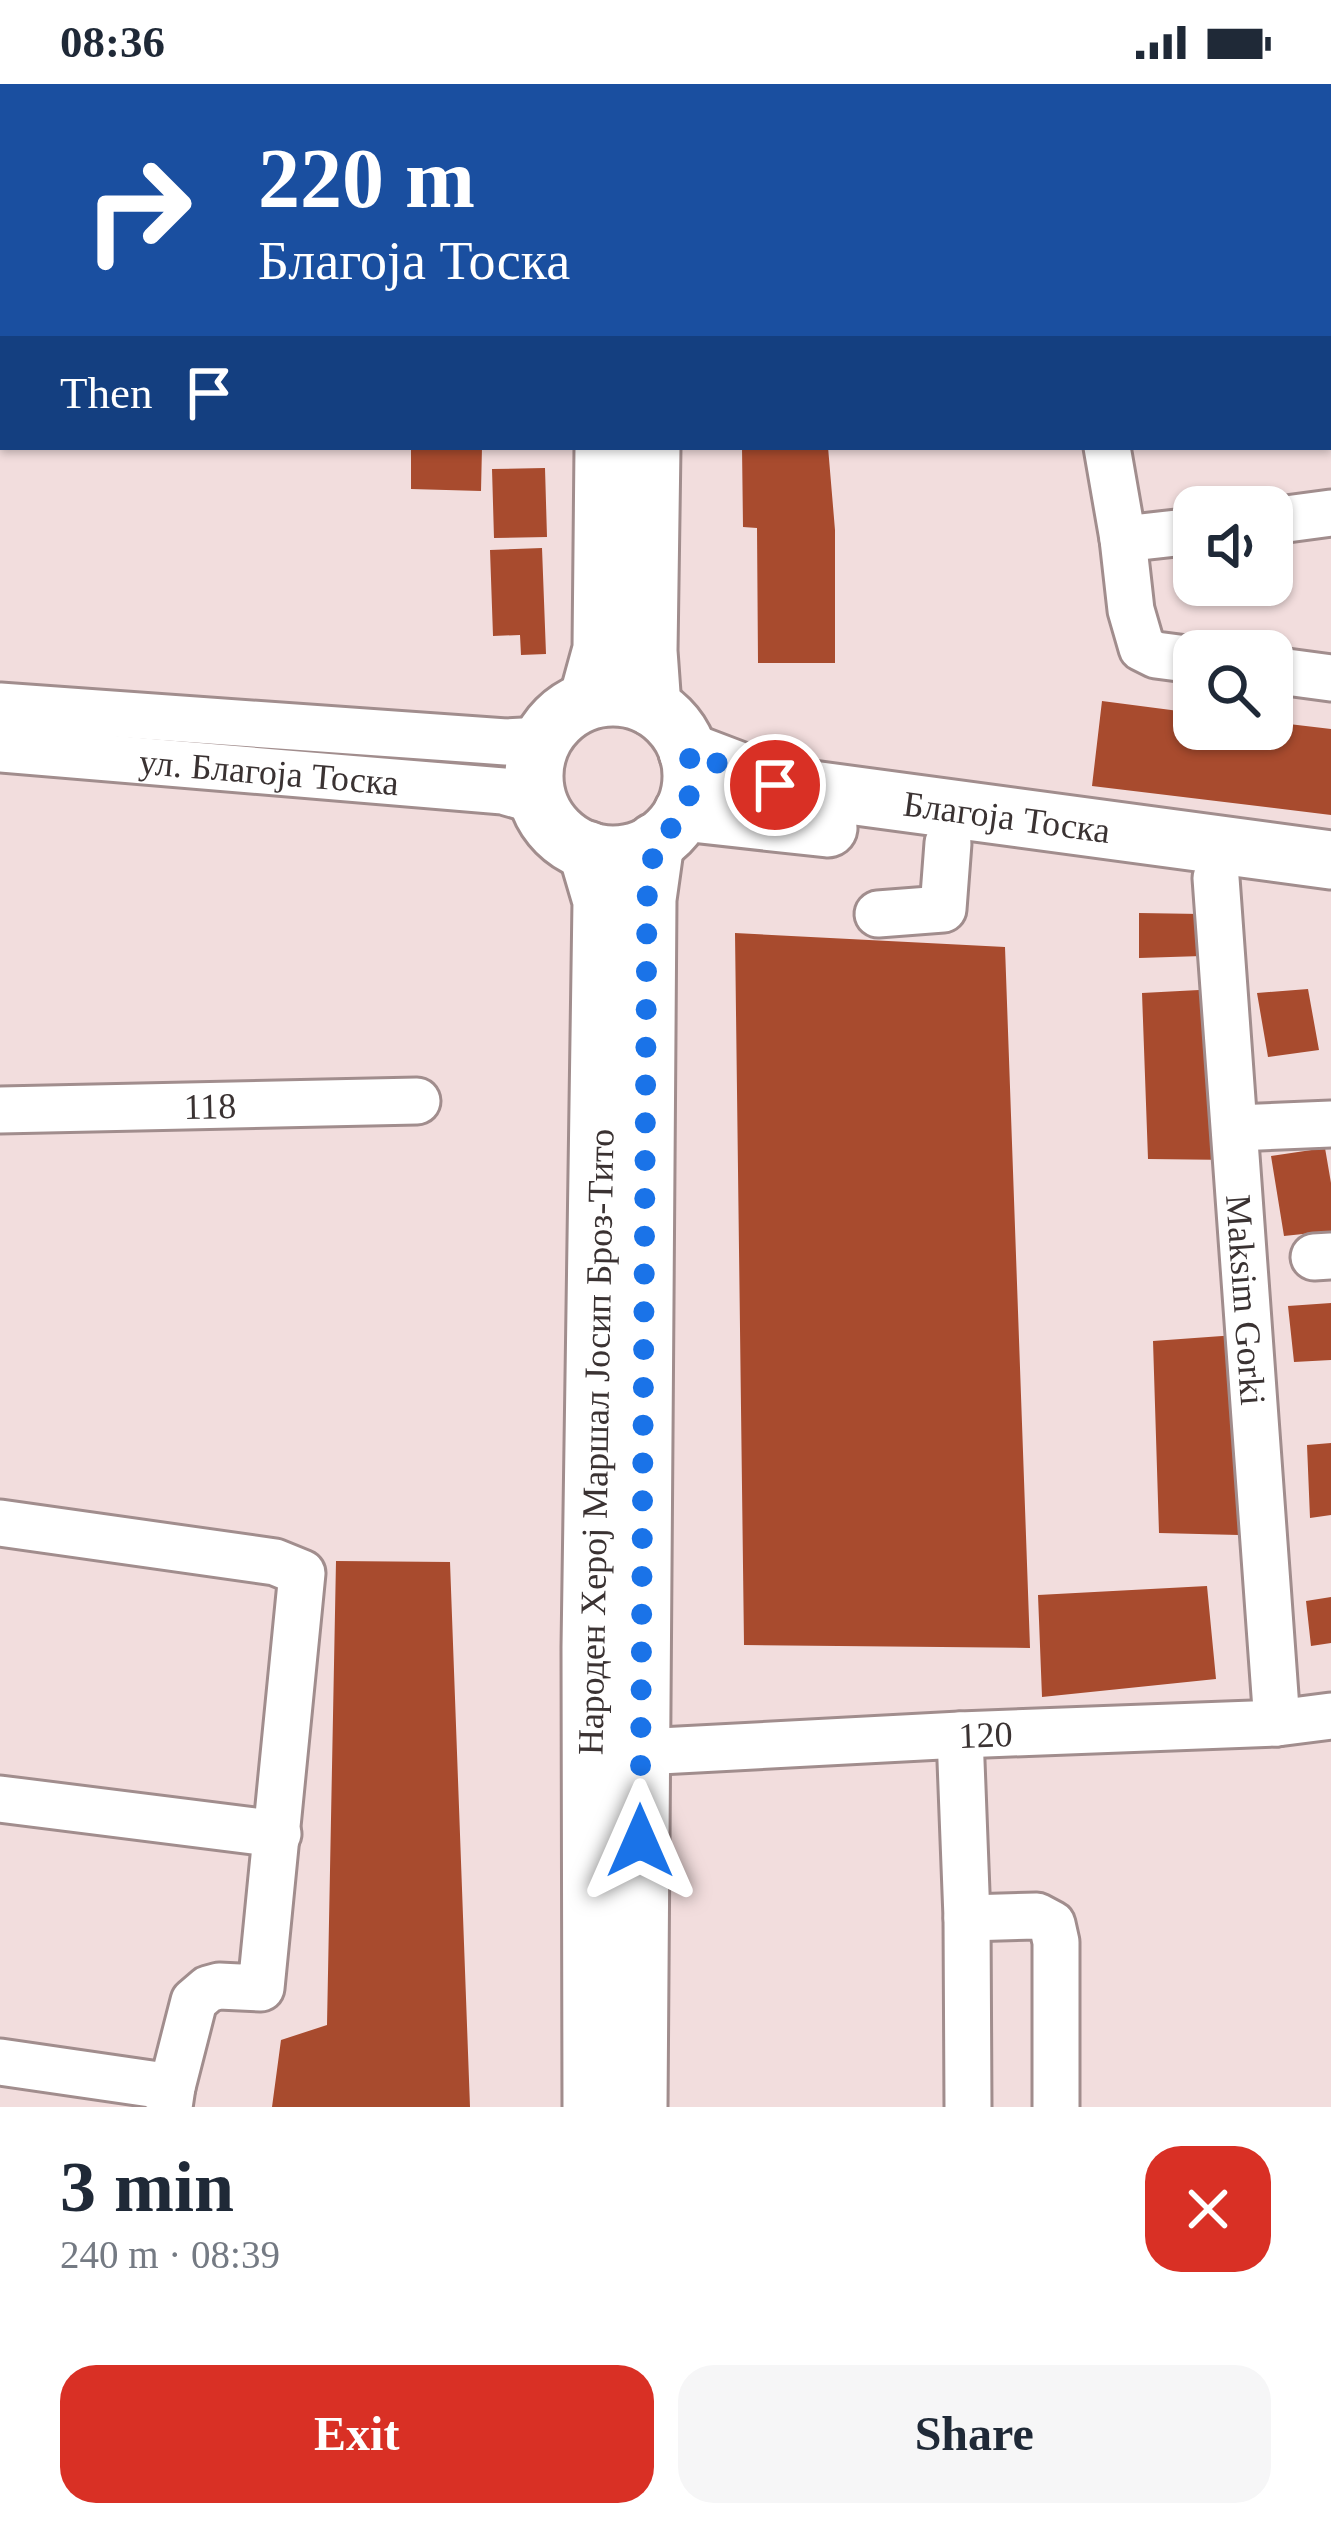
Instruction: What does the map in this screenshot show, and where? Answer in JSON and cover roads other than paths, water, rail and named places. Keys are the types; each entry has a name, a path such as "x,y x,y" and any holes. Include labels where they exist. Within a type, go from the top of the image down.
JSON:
{"main road":[{"path":"588,700 602,649 604,450"},
{"path":"651,450 648,651 652,707"},
{"path":"688,752 668,718 652,707 621,697 588,700 561,716 542,740 534,770 538,801 556,831 587,850 622,854 669,827 948,843 1331,897"},
{"name":"Народен Херој Маршал Јосип Броз-Тито","path":"638,2107 647,898 669,827 692,782 688,752"},
{"name":"Благоја Тоска","path":"688,752 775,785 1331,860"},
{"name":"Народен Херој Маршал Јосип Броз-Тито","path":"587,850 602,901 591,1648 592,2107"}],"street":[{"path":"1108,450 1131,610 1142,648 1173,657"},
{"path":"1293,518 1331,513"},
{"path":"1123,539 1173,533"},
{"path":"1293,673 1331,678"},
{"path":"0,706 506,742 542,740"},
{"name":"ул. Благоја Тоска","path":"0,748 503,791 538,801"},
{"path":"878,914 944,909 948,843"},
{"name":"Maksim Gorki","path":"1216,878 1277,1724"},
{"name":"118","path":"0,1110 417,1101"},
{"path":"1236,1128 1331,1124"},
{"path":"0,1523 275,1562 302,1573 261,1988 219,1986 194,2001 170,2097 0,2062"},
{"name":"120","path":"641,1752 1277,1724 1331,1716"},
{"path":"960,1736 968,2107"},
{"path":"0,1799 278,1834"},
{"path":"967,1918 1037,1916 1052,1924 1056,1942 1055,2107"}]}
